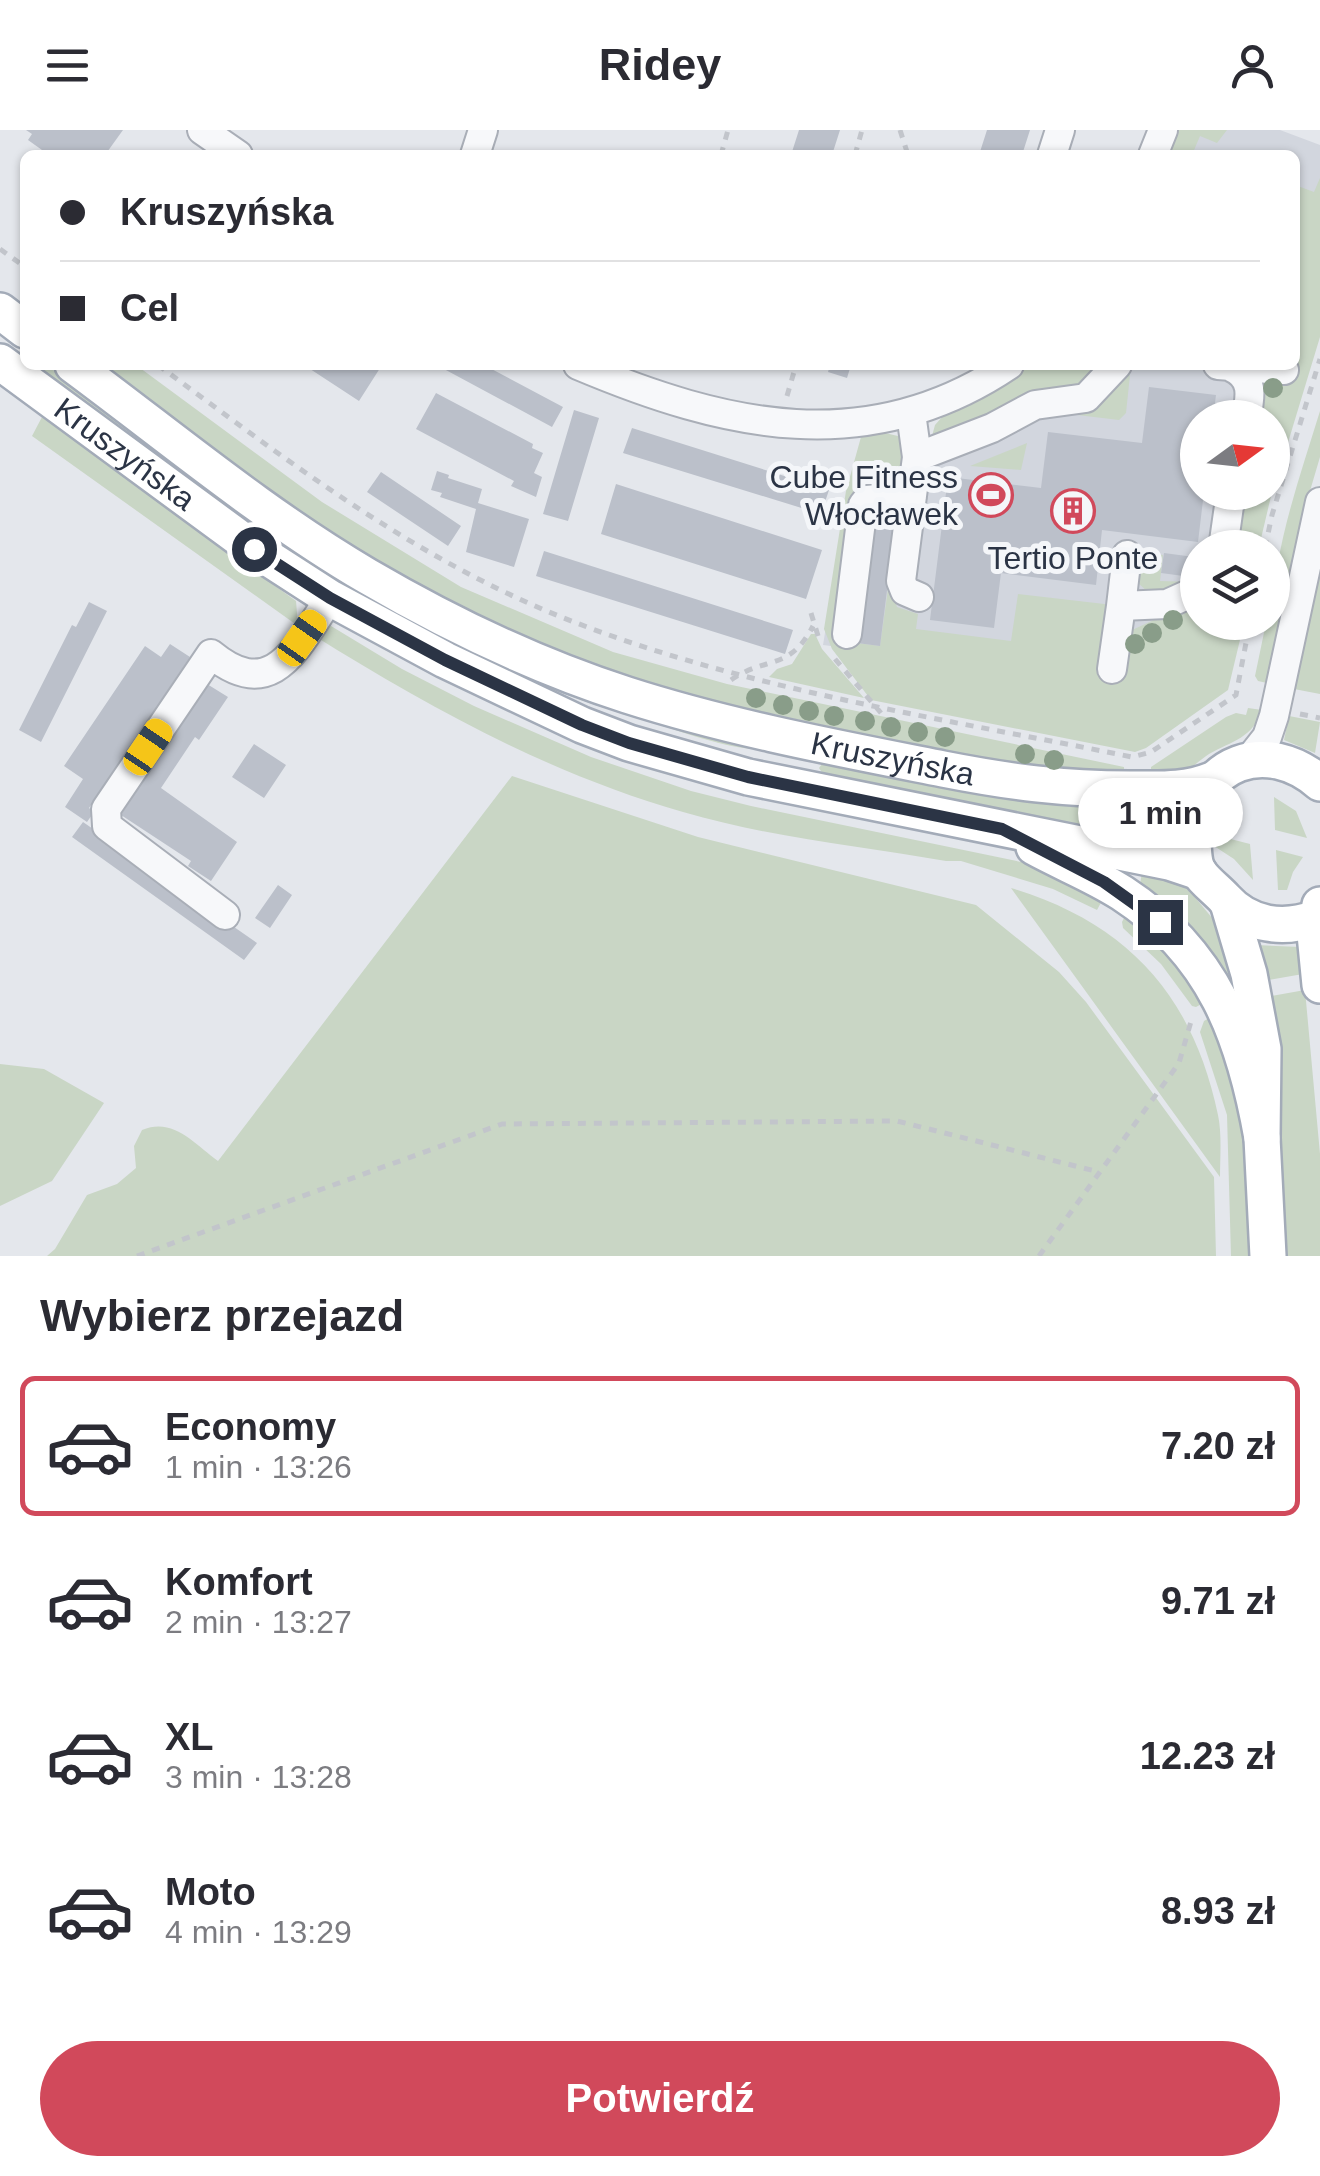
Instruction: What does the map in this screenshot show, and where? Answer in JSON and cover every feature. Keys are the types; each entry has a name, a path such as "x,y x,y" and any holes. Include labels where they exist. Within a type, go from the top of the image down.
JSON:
{"main road":[{"path":"0,311 20,326"},
{"name":"Kruszyńska","path":"0,362 254,549 330,598 445,660 629,743 748,777 1150,858 1198,872"},
{"name":"Kruszyńska","path":"80,370 280,519 365,575 467,629 548,666 624,694 764,731 1047,788 1173,789 1212,780 1248,761"},
{"path":"1248,761 1288,764 1320,784"},
{"path":"1212,780 1195,818 1193,840 1198,872 1228,903 1270,924 1294,924 1318,912"},
{"path":"1002,829 1127,897 1160,922 1188,952 1237,1032 1248,1063 1262,1138"},
{"path":"1228,903 1242,942 1260,1030 1268,1256"},
{"path":"1318,912 1315,941 1320,985"}],"street":[{"path":"202,130 231,150"},
{"path":"592,370 678,402 762,421 844,424 911,413 961,394 1001,370"},
{"path":"918,456 992,428 1035,404 1086,398 1112,370"},
{"path":"1239,370 1250,388 1248,400"},
{"path":"911,413 918,456 901,581 905,591 918,597"},
{"path":"833,645 863,505 868,500 912,496"},
{"path":"1248,761 1267,737 1274,716 1320,502"},
{"path":"1112,669 1127,556"},
{"path":"225,915 107,826 106,809 211,654 232,671 273,672 287,660 330,598"},
{"path":"1121,606 1167,604 1180,598"}],"path":[{"path":"1269,530 1320,359"},
{"path":"165,370 310,478 443,559 572,621 643,647 740,674 1132,757 1146,754 1236,695 1247,640"},
{"path":"811,613 870,704 881,713"},
{"path":"732,680 755,665 780,663 790,656 814,623"},
{"path":"1039,1256 1179,1063 1192,1018"},
{"path":"137,1256 502,1124 897,1121 1099,1172"}],"shaded area":[{"path":"1198,130 1280,130 1320,145 1320,285 1300,349 1300,150 1191,150"},
{"path":"1056,370 1293,370 1280,400 1180,400 1180,510 1250,510 1243,530 1180,530 1180,632 1104,681 823,645 844,518 866,459 990,419"}],"green space":[{"path":"1175,130 1227,130 1217,143 1200,136 1194,150 1167,150"},
{"path":"1320,178 1320,337 1290,436 1290,400 1256,400 1257,383 1284,370 1300,370 1300,187 1314,192"},
{"path":"38,370 53,370 319,562 760,749 720,743 600,706 453,646 313,569 178,476"},
{"path":"107,370 143,370 322,502 461,587 613,652 727,684 1124,767 1124,773 1022,765 922,747 692,695 573,658 418,585 256,480"},
{"path":"1022,370 1101,370 1087,386 1029,392 990,419 932,436 943,416 985,395"},
{"path":"1130,375 1126,413 1119,420 1052,412 1114,379"},
{"path":"1320,411 1320,457 1290,575 1290,530 1285,530"},
{"path":"42,417 296,601 298,626 32,436"},
{"path":"885,433 898,436 905,445 903,476 897,484 857,643 880,646 889,582 897,607 918,614 916,629 1011,641 1018,594 1113,605 1130,631 1180,608 1180,640 1240,640 1228,690 1135,752 871,700 832,649 824,629 846,491 861,437"},
{"path":"1027,443 1021,470 970,466"},
{"path":"1237,510 1268,510 1263,530 1234,530"},
{"path":"1136,552 1163,555 1160,581 1180,582 1180,589 1169,594 1149,593 1137,582"},
{"path":"1320,563 1320,694 1294,689"},
{"path":"331,626 474,706 591,757 691,791 751,806 1026,863 1105,895 1097,910 1053,889 961,861 748,828 634,796 492,737 313,635"},
{"path":"811,634 815,634 822,649 864,698 769,677 777,669 792,664"},
{"path":"1262,640 1276,640 1267,683 1255,676"},
{"path":"1248,708 1262,710 1241,738 1187,770 1151,776 1151,767 1226,717 1246,715"},
{"path":"1289,716 1320,722 1315,753 1284,740"},
{"path":"822,764 1021,799 1124,805 1121,836 823,774 819,768"},
{"path":"512,776 698,837 976,905 1059,972 1086,1002 1214,1177 1216,1256 47,1256 87,1195 117,1184 136,1168 134,1146 142,1130 174,1130 218,1161"},
{"path":"1274,797 1296,811 1307,838 1275,830"},
{"path":"1151,805 1184,805 1180,847 1149,842"},
{"path":"1215,835 1250,844 1253,880 1234,859 1214,846"},
{"path":"1276,850 1303,857 1287,890 1278,890"},
{"path":"1142,872 1180,883 1193,895 1218,925 1241,986 1228,991 1139,891"},
{"path":"1011,888 1089,921 1149,970 1172,1000 1207,1072 1219,1122 1220,1177"},
{"path":"1128,910 1209,1000 1192,1006 1161,964 1123,928"},
{"path":"1256,945 1300,947 1303,974 1262,981"},
{"path":"1305,990 1320,1154 1320,1256 1284,1256 1265,997"},
{"path":"1216,1014 1244,1098 1251,1256 1231,1256 1227,1115 1200,1032 1204,1021"},
{"path":"0,1064 44,1069 104,1103 52,1181 0,1206"}],"building":[{"path":"26,130 123,130 109,150 42,150 28,140 32,134"},
{"path":"799,130 840,130 834,150 793,150"},
{"path":"987,130 1030,130 1024,150 981,150"},
{"path":"312,370 379,370 359,401"},
{"path":"446,370 493,370 563,407 552,427"},
{"path":"829,370 849,370 847,378"},
{"name":"Tertio Ponte","path":"1149,387 1216,395 1215,400 1180,400 1180,510 1202,510 1199,530 1180,530 1180,540 1102,530 1096,585 1001,573 994,628 930,620 948,477 1041,488 1048,432 1142,443"},
{"path":"436,393 543,453 534,473 542,477 536,497 511,486 514,481 416,429"},
{"path":"574,410 599,418 568,521 543,514"},
{"path":"632,428 829,490 821,514 623,453"},
{"path":"437,471 482,489 478,503 529,519 514,567 466,552 476,509 431,490"},
{"path":"381,472 461,526 448,546 367,492"},
{"path":"616,484 822,550 806,599 601,534"},
{"path":"874,508 897,511 880,646 857,643"},
{"path":"544,551 793,630 785,654 536,576"},
{"path":"1164,553 1180,555 1180,576 1161,573"},
{"path":"89,602 107,611 41,742 19,730 72,625 76,627"},
{"path":"170,644 190,657 89,808 94,812 87,822 65,807 83,779 64,766 145,646 161,657"},
{"path":"207,684 228,697 161,788 237,842 211,881 188,866 191,861 121,815"},
{"path":"254,744 286,765 264,798 232,777"},
{"path":"83,822 257,943 244,960 72,837"},
{"path":"278,885 292,895 270,928 255,918"}],"place":[{"name":"Cube Fitness Włocławek","path":"991,495"},
{"name":"Tertio Ponte","path":"1073,511"}],"route":[{"path":"254,549 330,598 445,660 582,725 629,743 748,777 1002,829 1104,882 1160,922"}]}
